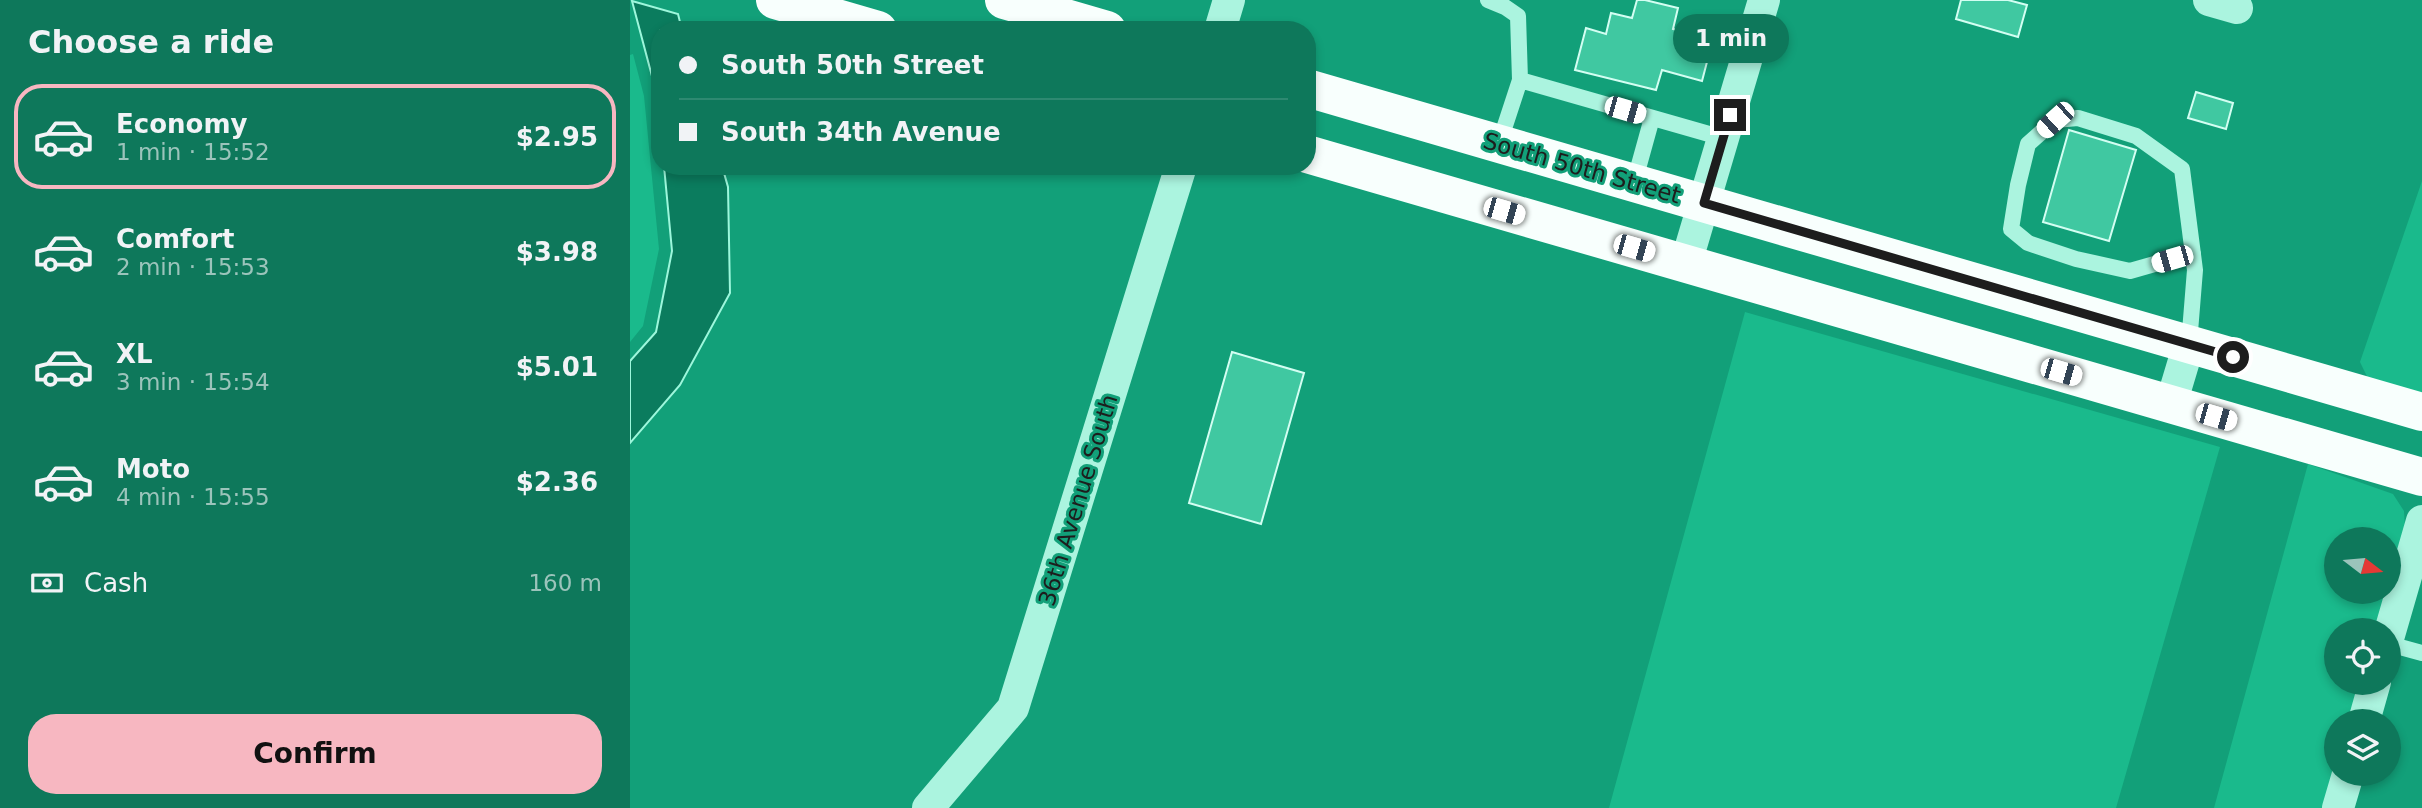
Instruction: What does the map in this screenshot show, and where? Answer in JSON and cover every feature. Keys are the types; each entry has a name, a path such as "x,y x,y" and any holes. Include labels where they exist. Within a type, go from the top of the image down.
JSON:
{"main road":[{"path":"775,0 847,21"},
{"path":"1004,0 1076,21"},
{"name":"South 50th Street","path":"1316,91 2422,412"},
{"path":"1316,157 2422,477"}],"street":[{"path":"1223,21 1229,0"},
{"path":"1686,263 1764,0"},
{"name":"36th Avenue South","path":"928,808 1013,708 1178,175"},
{"path":"2171,404 2189,344"},
{"path":"2394,618 2422,521"},
{"path":"2338,808 2344,786"}],"lane":[{"path":"1488,0 1518,16 1520,80 1499,144"},
{"path":"1520,80 1723,138"},
{"path":"1634,183 1652,118"},
{"path":"2189,344 2194,270 2193,253 2182,169 2136,136 2078,118 2055,120 2028,144 2011,229 2028,243 2076,259 2130,271 2193,253"},
{"path":"2401,647 2422,653"}],"shaded area":[{"path":"632,1 678,14 680,21 651,21 651,72"},
{"path":"633,54 644,96 659,249 643,326 630,342 630,55"},
{"path":"665,175 725,175 728,187 730,293 680,385 630,443 630,361 656,332 672,251"},
{"path":"2422,181 2422,410 2374,391 2360,362"},
{"path":"1745,312 2220,447 2116,808 1609,808"},
{"path":"2308,464 2393,494 2404,511 2405,528 2401,542 2401,527 2324,527 2324,604 2384,604 2379,618 2324,618 2324,695 2358,695 2353,709 2324,709 2324,786 2331,786 2325,808 2214,808"}],"building":[{"path":"1637,0 1678,8 1673,29 1713,39 1702,81 1662,70 1656,90 1575,70 1586,28 1606,34 1611,13 1632,18"},
{"path":"1961,0 2008,0 2027,5 2018,37 1956,19"},
{"path":"2196,92 2233,103 2226,129 2188,118"},
{"path":"2069,130 2136,150 2109,241 2043,222"},
{"path":"1232,352 1304,373 1261,524 1189,503"}],"route":[{"path":"1730,115 1704,203 2233,357"}]}
